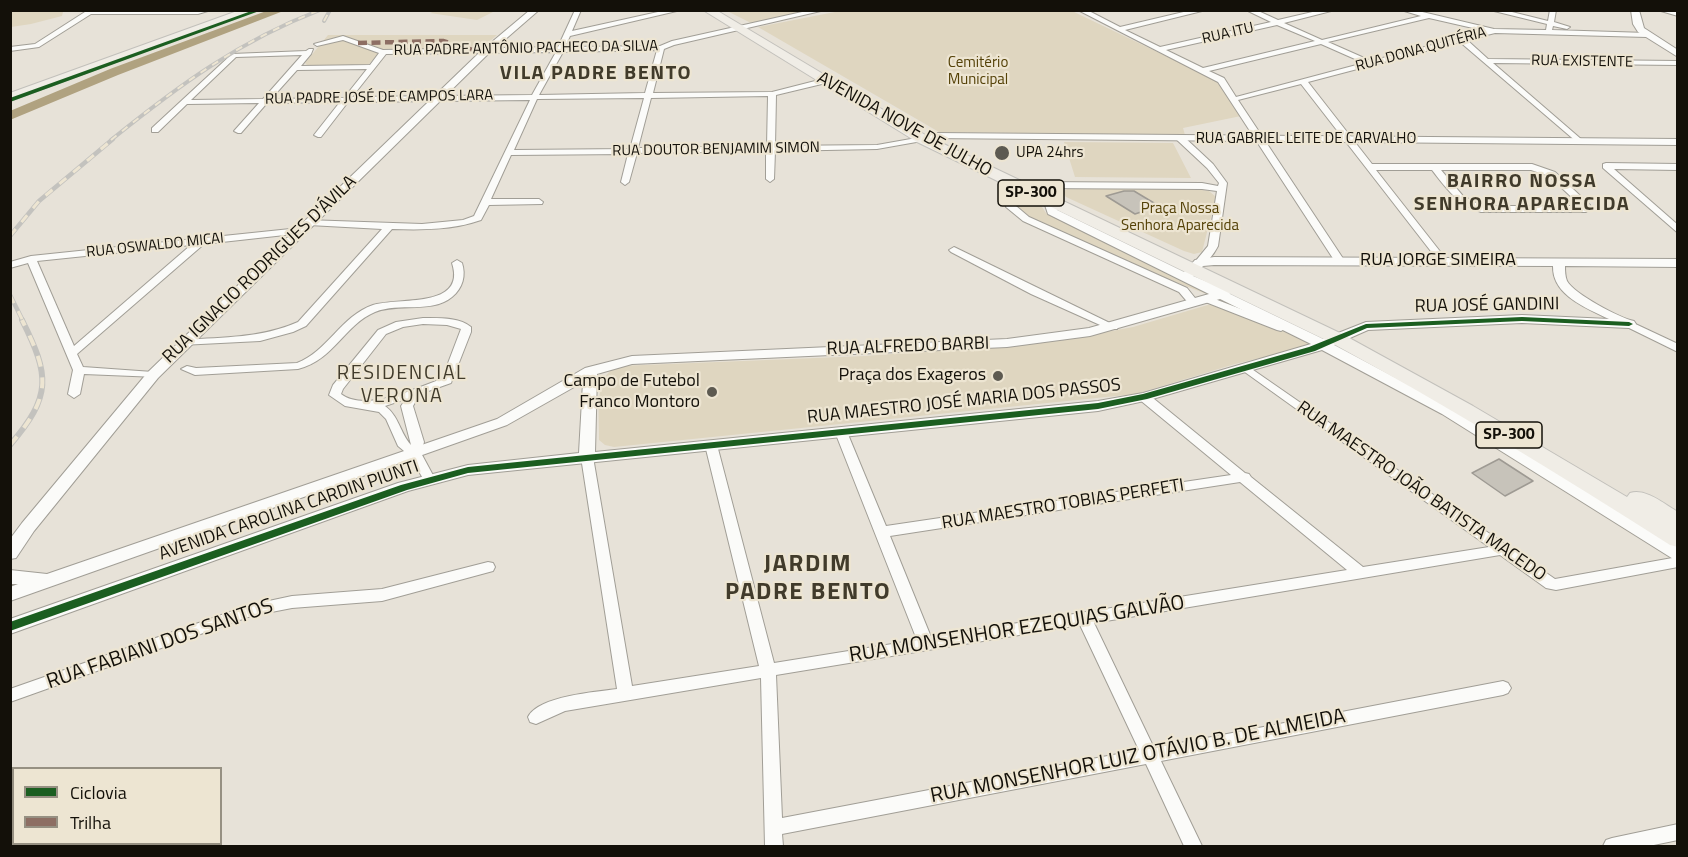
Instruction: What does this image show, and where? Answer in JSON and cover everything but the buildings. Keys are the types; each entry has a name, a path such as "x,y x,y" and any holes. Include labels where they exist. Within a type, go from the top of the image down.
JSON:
{"main road":[{"path":"10,95 240,10"},
{"path":"10,95 251,10"},
{"name":"SP-300","path":"708,10 742,27"},
{"name":"SP-300","path":"721,10 742,27"},
{"name":"AVENIDA NOVE DE JULHO","path":"742,27 824,81 899,126 1034,185 1192,269"},
{"name":"AVENIDA NOVE DE JULHO","path":"742,27 1018,187 1478,404 1677,522"},
{"name":"AVENIDA NOVE DE JULHO","path":"1336,338 1463,407 1677,539"},
{"path":"1649,521 1677,532"}],"street":[{"name":"RUA IGNACIO RODRIGUES D'ÁVILA","path":"10,553 28,527 153,375 438,97 535,10"},
{"path":"539,202 487,202 535,96 578,10"},
{"path":"568,34 678,10"},
{"path":"762,22 770,10"},
{"path":"771,20 808,10"},
{"path":"771,20 822,10"},
{"path":"1081,10 1221,80 1236,99 1339,260"},
{"path":"1119,28 1203,10"},
{"path":"1250,10 1372,64"},
{"name":"RUA ITU","path":"1160,49 1332,10"},
{"path":"1404,10 1495,31"},
{"path":"1493,10 1598,33"},
{"path":"1548,32 1552,24 1553,10"},
{"path":"1635,10 1637,24 1647,35 1677,54"},
{"path":"1663,10 1677,14"},
{"path":"10,49 37,46 92,11 206,11"},
{"path":"1205,70 1429,16"},
{"name":"RUA PADRE ANTÔNIO PACHECO DA SILVA","path":"309,52 320,41 343,38 384,52 661,48 672,43 771,20"},
{"name":"RUA DONA QUITÉRIA","path":"1236,99 1495,31 1647,35"},
{"path":"1462,40 1578,141"},
{"path":"625,182 661,48"},
{"path":"155,130 236,54 309,52"},
{"path":"238,131 309,52"},
{"path":"318,135 384,52"},
{"name":"RUA EXISTENTE","path":"1487,61 1677,63"},
{"path":"295,68 372,67"},
{"name":"RUA PADRE JOSÉ DE CAMPOS LARA","path":"185,102 772,94 824,81"},
{"path":"1303,81 1443,261"},
{"path":"770,179 772,94"},
{"path":"1180,138 1220,178 1222,189 1213,246 1210,252 1192,269 1224,294 1336,338 1677,556"},
{"name":"RUA GABRIEL LEITE DE CARVALHO","path":"935,140 1180,138 1677,142"},
{"name":"RUA DOUTOR BENJAMIM SIMON","path":"509,153 877,147 935,140"},
{"path":"1677,167 1606,166 1673,222 1677,230"},
{"path":"1370,167 1434,167 1532,167 1543,169 1552,174 1586,205 1586,208 1481,209 1471,207 1464,203 1434,167"},
{"path":"1034,185 1202,186 1222,189"},
{"path":"1018,187 1011,199 1011,207 1026,219 1183,290 1201,301 1336,338"},
{"name":"RUA OSWALDO MICAI","path":"10,265 30,259 202,241 304,226 458,225 473,221 481,214 487,202"},
{"path":"185,343 272,336 288,332 302,324 390,226"},
{"path":"73,352 202,241"},
{"path":"954,250 1035,292 1113,327"},
{"path":"30,259 79,370 74,394"},
{"name":"RUA JORGE SIMEIRA","path":"1192,269 1339,260 1677,262"},
{"path":"1559,262 1560,279 1564,285 1592,304 1677,349"},
{"path":"187,369 195,372 308,364 324,354 358,316 387,304 432,302 442,299 454,288 460,274 456,263"},
{"name":"RUA ALFREDO BARBI","path":"590,371 609,363 632,360 1007,343 1113,327 1224,294"},
{"path":"402,323 412,302"},
{"path":"421,322 432,302"},
{"name":"RUA JOSÉ GANDINI","path":"1336,338 1366,326 1511,319 1629,324"},
{"path":"421,322 457,322 466,327 447,381 416,393 361,407 352,405 335,395 337,388 382,332 402,323 421,322"},
{"name":"RUA MAESTRO JOSÉ MARIA DOS PASSOS","path":"587,457 1098,406 1144,397 1246,368 1336,338"},
{"name":"RUA MAESTRO JOÃO BATISTA MACEDO","path":"1246,368 1545,581 1556,585 1677,562"},
{"path":"79,370 153,375"},
{"path":"590,371 587,457 626,694"},
{"name":"AVENIDA CAROLINA CARDIN PIUNTI","path":"10,594 47,579 415,453 518,415 590,371"},
{"path":"415,453 418,442 407,406 416,393"},
{"path":"1144,397 1360,573"},
{"path":"375,405 388,414 404,447 415,453 429,479"},
{"path":"841,432 927,645"},
{"path":"711,445 768,671 774,846"},
{"name":"AVENIDA CAROLINA CARDIN PIUNTI","path":"10,627 429,479 488,467 587,457"},
{"name":"RUA MAESTRO TOBIAS PERFETI","path":"881,532 1245,477"},
{"name":"RUA MONSENHOR EZEQUIAS GALVÃO","path":"536,717 564,704 1500,550"},
{"name":"RUA FABIANI DOS SANTOS","path":"10,696 250,611 292,602 382,595 488,567"},
{"path":"10,577 47,579"},
{"path":"1085,618 1193,846"},
{"name":"RUA MONSENHOR LUIZ OTÁVIO B. DE ALMEIDA","path":"773,828 1503,688"},
{"path":"1623,845 1677,832"}],"green space":[{"path":"56,10 63,12 62,16 11,27 11,11"},
{"path":"435,11 495,11 477,20 430,13"},
{"path":"727,11 813,11 751,23"},
{"name":"Cemitério Municipal","path":"840,11 1072,11 1216,80 1241,116 1183,128 1185,135 939,132 758,27"},
{"path":"328,35 497,35 481,49 383,50 365,65 308,66 305,63"},
{"path":"1064,142 1173,143 1191,178 1075,177"},
{"name":"Praça Nossa Senhora Aparecida","path":"1069,188 1209,191 1216,197 1202,252 1194,254 1184,251 1066,197 1062,192"},
{"path":"1022,195 1038,201 1046,213 1210,291 1209,295 1091,249 1017,211 1014,199"},
{"path":"1211,304 1311,342 1302,348 1235,364 1136,394 614,447 605,445 599,440 601,387 610,371 619,366 865,356 1058,341 1133,327"}],"waterway":[{"path":"10,116 114,72 281,10"}],"railway":[{"path":"111,140 210,66 263,36 320,10"},
{"path":"324,21 330,10"},
{"path":"10,236 39,201 113,139"},
{"path":"10,295 23,321"},
{"path":"10,445 34,413 40,399 42,385 42,371 38,356 22,320"}],"marked path":[{"path":"358,43 443,41 472,50"}],"cycle path":[{"path":"10,100 260,10"},
{"path":"10,627 404,487 468,470 1098,406 1144,397 1312,349 1366,326 1522,319 1629,324"}],"place":[{"name":"UPA 24hrs","path":"1002,153"},
{"name":"Praça dos Exageros","path":"998,376"},
{"name":"Campo de Futebol Franco Montoro","path":"712,392"}],"district":[{"name":"VILA PADRE BENTO","path":"596,74"},
{"name":"BAIRRO NOSSA SENHORA APARECIDA","path":"1522,194"},
{"name":"RESIDENCIAL VERONA","path":"402,386"},
{"name":"JARDIM PADRE BENTO","path":"808,579"}]}
